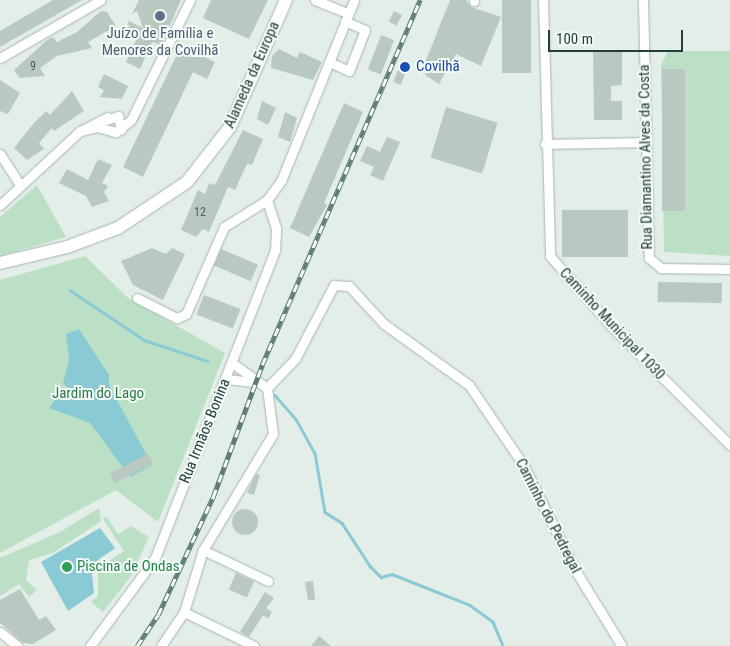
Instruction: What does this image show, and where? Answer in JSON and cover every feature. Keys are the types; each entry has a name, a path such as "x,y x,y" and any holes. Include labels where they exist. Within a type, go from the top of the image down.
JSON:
{"main road":[{"name":"Alameda da Europa","path":"4,265 118,228 187,182 230,127 286,0"}],"street":[{"path":"0,58 101,0"},
{"path":"120,130 140,106 190,0"},
{"path":"315,0 347,17 366,30 349,71 329,62"},
{"path":"137,298 177,318 186,314 224,227 267,200 281,181 354,0"},
{"name":"Caminho Municipal 1030","path":"543,0 545,144 550,256 612,327 730,445"},
{"name":"Rua Diamantino Alves da Costa","path":"643,0 648,258 661,268 730,269"},
{"path":"0,205 80,131 108,117 118,116 140,106"},
{"path":"118,116 122,122 120,130"},
{"path":"108,117 108,130"},
{"path":"80,131 120,130"},
{"path":"545,144 646,142"},
{"path":"0,154 20,186"},
{"name":"Rua Irmãos Bonina","path":"90,646 146,576 226,379 275,250 276,228 267,200"},
{"name":"Caminho do Pedregal","path":"267,388 295,359 334,285 349,286 384,324 469,385 524,466 574,570 622,646"},
{"path":"161,646 184,612 203,550 273,434 267,388 254,382 232,363"},
{"path":"226,379 254,382"},
{"path":"203,550 268,581"},
{"path":"184,612 254,646"},
{"path":"0,632 17,646"}],"green space":[{"path":"668,51 730,51 730,256 664,252 661,65"},
{"path":"37,185 66,237 0,256 0,217"},
{"name":"Jardim do Lago","path":"85,256 128,298 225,353 158,522 116,490 0,553 0,280"},
{"path":"99,508 101,521 53,553 29,560 26,580 37,590 29,597 19,584 0,596 0,558 60,532"},
{"path":"107,517 118,534 131,526 149,537 131,576 103,612 91,602 98,596 98,568 124,551 103,519"}],"water":[{"path":"79,329 109,375 109,385 152,465 130,477 90,423 49,408 57,396 65,401 72,390 63,384 69,359 66,334"},
{"name":"Piscina de Ondas","path":"100,528 115,548 91,565 94,593 68,611 41,562"}],"building":[{"path":"53,0 82,0 0,47 0,31"},
{"path":"139,0 181,0 161,45 152,42 140,69 126,62 136,40 123,34 129,21 143,28 137,11 132,14"},
{"path":"211,0 268,0 249,39 203,18"},
{"path":"450,0 466,0 471,7 501,17 481,66 456,54 439,84 425,75 428,67 424,65"},
{"path":"502,0 531,0 531,73 502,73"},
{"path":"101,11 107,12 116,26 88,42 92,48 57,56 40,68 45,76 20,78 14,70 47,40 53,37 57,42 77,32"},
{"path":"394,11 402,15 397,26 389,22"},
{"path":"381,35 394,40 381,75 368,70"},
{"path":"181,46 215,62 207,79 193,72 143,177 123,167"},
{"path":"279,49 297,58 300,52 322,62 313,80 271,68 272,56"},
{"path":"593,50 622,50 622,85 611,86 611,101 622,101 622,120 594,120"},
{"path":"399,68 406,71 401,85 393,82"},
{"path":"662,69 685,69 685,211 662,211"},
{"path":"104,74 128,86 122,99 100,97 104,90 98,87"},
{"path":"0,80 20,93 8,114 0,111"},
{"path":"72,91 84,111 54,131 52,128 39,143 44,149 27,160 14,148 46,111 50,115"},
{"path":"262,101 276,108 268,125 257,119"},
{"path":"344,103 363,112 324,203 327,205 309,237 290,228"},
{"path":"446,107 498,123 482,173 431,158"},
{"path":"285,112 297,118 290,142 278,137"},
{"path":"243,130 263,139 252,165 247,164 235,190 228,187 209,232 203,229 196,237 181,230 198,190 205,194 209,183 215,185"},
{"path":"387,137 400,142 383,181 370,175 374,167 360,161 367,146 380,152"},
{"path":"98,159 112,165 102,183 108,186 104,192 109,201 92,207 86,196 59,183 67,169 88,180"},
{"path":"562,210 628,210 628,257 562,257"},
{"path":"152,248 166,254 172,248 185,254 163,300 133,285 121,261"},
{"path":"221,249 258,265 251,281 214,266"},
{"path":"658,282 722,283 722,303 658,302"},
{"path":"204,295 240,309 233,329 196,315"},
{"path":"148,454 153,464 115,483 110,474"},
{"path":"256,474 260,475 254,495 247,493"},
{"path":"245,509 254,513 258,522 254,531 245,535 236,531 232,522 236,513"},
{"path":"236,573 254,581 247,598 229,589"},
{"path":"313,581 315,600 308,600 305,582"},
{"path":"20,589 39,620 46,616 56,630 33,644 23,643 0,623 0,600"},
{"path":"265,592 274,598 266,608 272,612 268,619 263,615 249,637 240,632"},
{"path":"319,636 331,646 311,646"}],"waterway":[{"path":"70,290 144,340 208,361"},
{"path":"275,395 296,419 315,453 325,512 342,523 370,566 381,577 392,574 470,605 493,622 503,646"}],"railway":[{"path":"137,646 158,615 213,497 262,365 420,0"}],"place":[{"name":"Juízo de Família e Menores da Covilhã","path":"160,16"},
{"name":"Covilhã","path":"405,67"},
{"name":"Piscina de Ondas","path":"67,567"}]}
